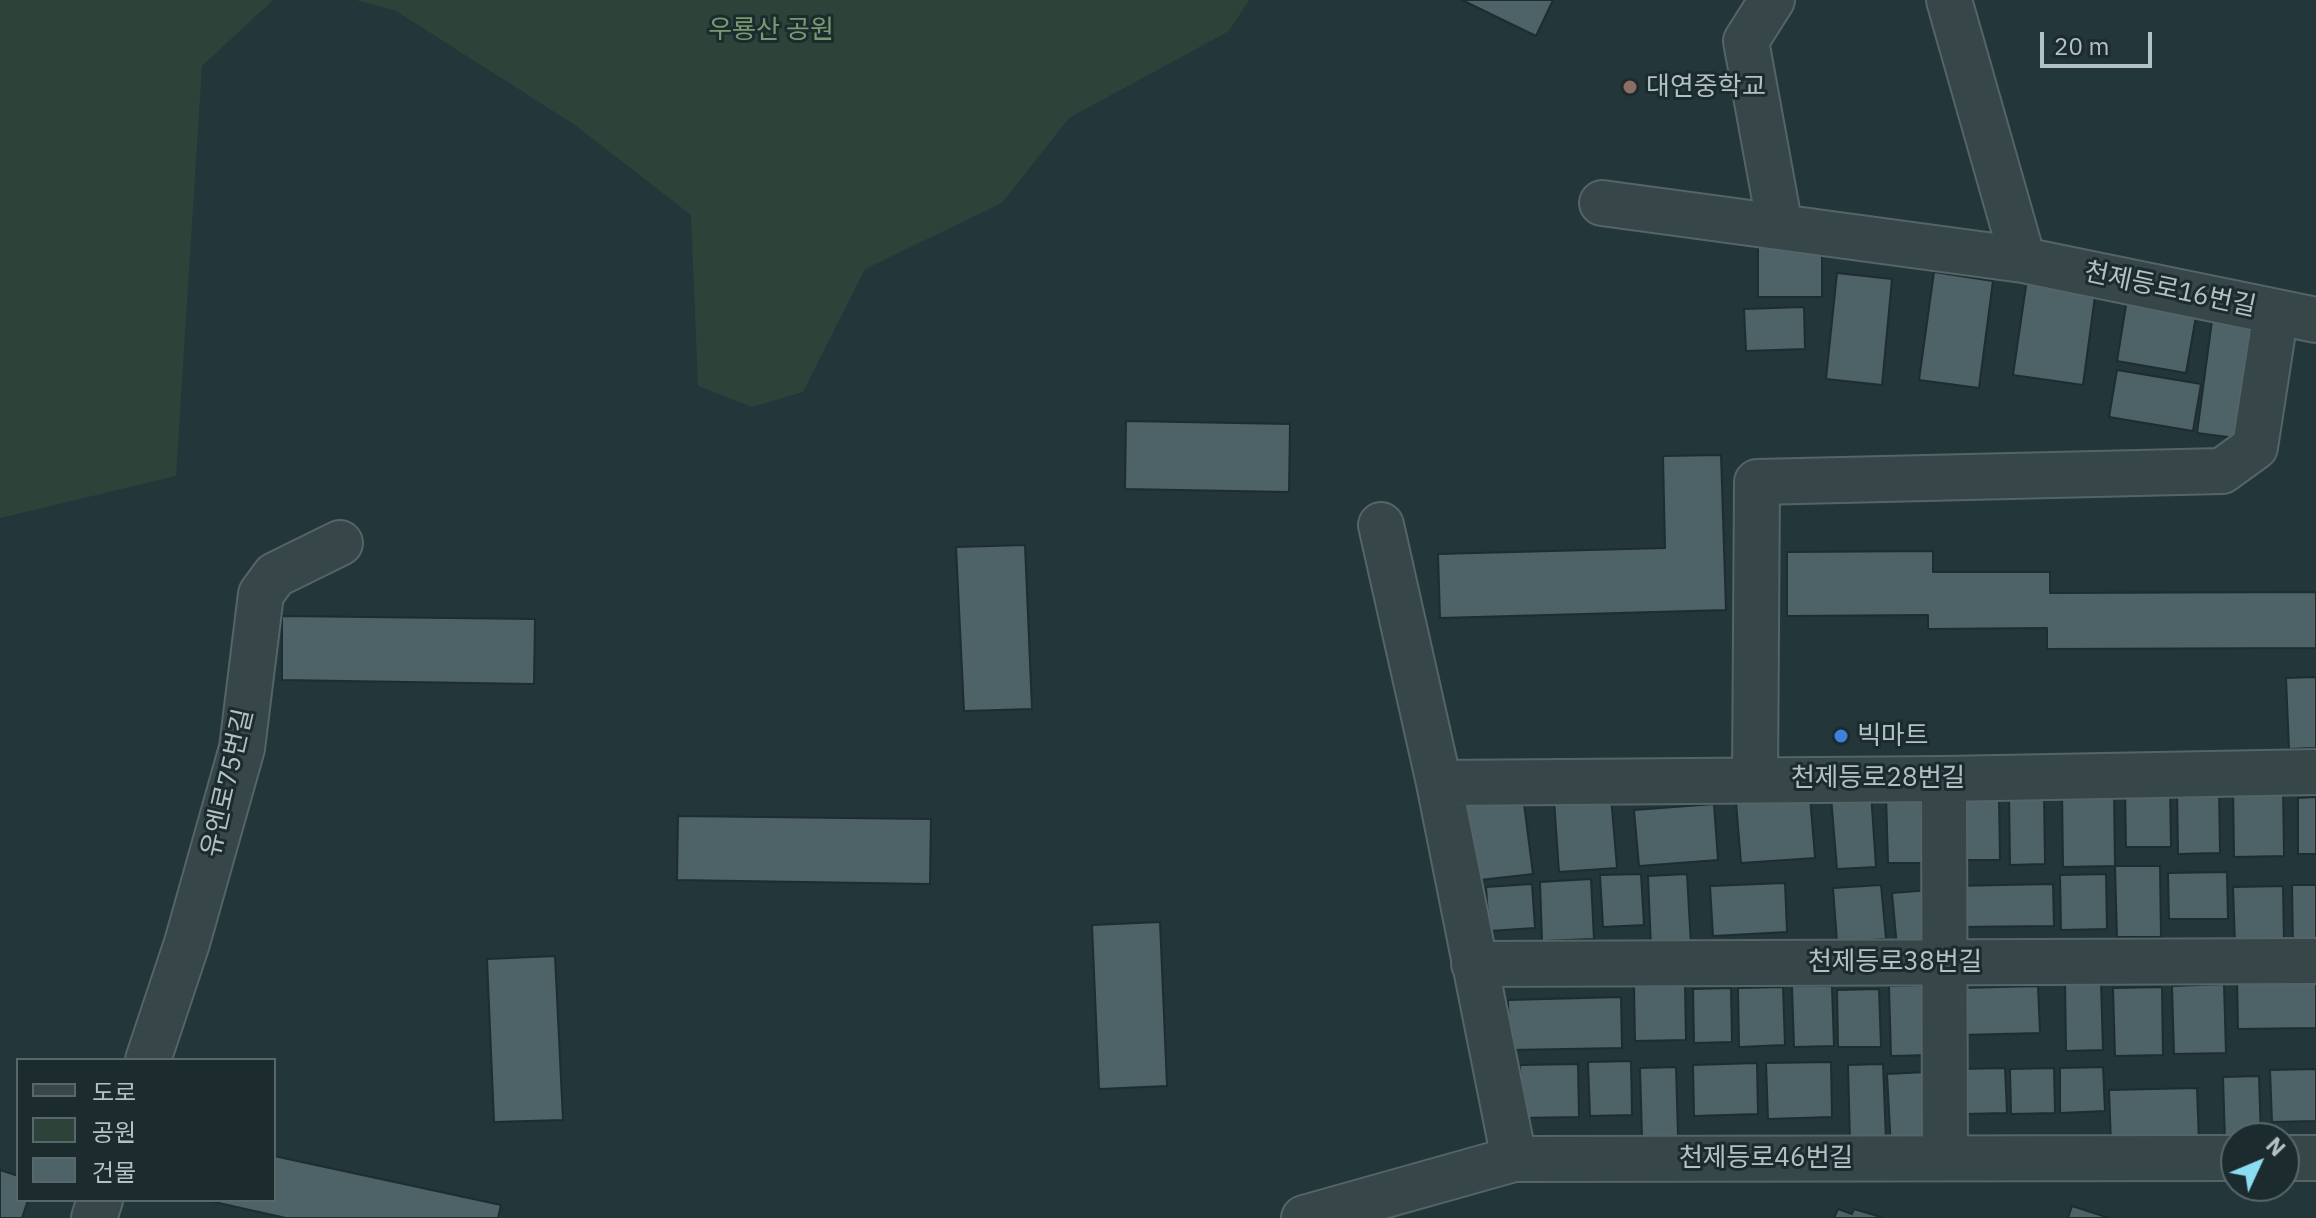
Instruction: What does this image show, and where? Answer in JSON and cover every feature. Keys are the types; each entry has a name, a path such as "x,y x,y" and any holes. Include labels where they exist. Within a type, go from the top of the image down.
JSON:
{"street":[{"path":"1772,0 1746,41 1780,227"},
{"path":"1949,0 2023,260"},
{"name":"천제등로16번길","path":"1602,203 2023,260 2296,316"},
{"path":"1755,779 1757,482 2222,471 2255,447 2296,316"},
{"path":"1381,525 1439,783 1514,1159"},
{"name":"유엔로75번길","path":"149,1058 187,943 242,748 261,594 275,575 340,543"},
{"name":"천제등로28번길","path":"1439,783 2316,772"},
{"path":"1944,779 1945,1158"},
{"name":"천제등로38번길","path":"1474,964 2316,961"},
{"name":"천제등로46번길","path":"1304,1218 1514,1159 2220,1158"}],"green space":[{"path":"0,0 273,0 202,66 176,476 0,518"},
{"name":"우룡산 공원","path":"356,0 1249,0 1229,31 1069,118 1002,203 865,269 803,392 752,407 698,386 691,215 575,125 396,11"}],"building":[{"path":"1462,0 1553,0 1536,36"},
{"path":"1758,246 1822,247 1822,297 1758,297"},
{"path":"1934,272 1993,281 1979,388 1919,380"},
{"path":"1837,273 1892,279 1882,385 1826,379"},
{"path":"2027,279 2096,289 2083,385 2013,375"},
{"path":"2128,293 2198,305 2186,373 2117,361"},
{"path":"1804,307 1805,349 1746,351 1744,309"},
{"path":"2213,313 2258,320 2243,439 2197,433"},
{"path":"2117,370 2201,384 2193,431 2109,417"},
{"path":"1126,421 1290,424 1289,492 1125,489"},
{"path":"1721,455 1726,610 1440,618 1438,554 1665,548 1663,456"},
{"path":"1025,545 1032,709 964,711 956,547"},
{"path":"1933,551 1933,572 2050,572 2050,593 2316,592 2316,648 2047,649 2047,628 1928,629 1928,615 1787,616 1787,552"},
{"path":"282,616 535,619 534,684 282,680"},
{"path":"2316,677 2316,748 2289,749 2286,678"},
{"path":"2283,783 2284,856 2234,857 2233,784"},
{"path":"2125,786 2170,786 2171,847 2126,847"},
{"path":"2177,787 2219,787 2220,853 2178,854"},
{"path":"1522,788 1533,874 1471,881 1461,795"},
{"path":"2062,790 2114,790 2115,866 2063,867"},
{"path":"2044,792 2045,864 2010,865 2009,793"},
{"path":"1871,793 1876,867 1837,869 1831,797"},
{"path":"1886,795 1921,795 1923,863 1888,863"},
{"path":"1611,796 1617,868 1559,872 1554,800"},
{"path":"1810,796 1815,858 1741,863 1736,802"},
{"path":"2316,797 2316,854 2298,854 2298,798"},
{"path":"1999,798 2000,860 1962,860 1961,799"},
{"path":"1714,804 1718,860 1639,866 1634,810"},
{"path":"678,816 931,819 930,884 677,880"},
{"path":"2115,866 2160,866 2161,937 2117,937"},
{"path":"2227,872 2228,919 2169,919 2168,873"},
{"path":"1641,874 1644,925 1603,927 1600,875"},
{"path":"1687,874 1691,946 1651,947 1648,876"},
{"path":"2106,874 2107,929 2061,930 2060,875"},
{"path":"1591,879 1594,939 1542,941 1540,882"},
{"path":"1785,883 1787,932 1713,936 1710,886"},
{"path":"1532,884 1535,928 1489,931 1486,887"},
{"path":"2053,884 2054,926 1952,927 1952,886"},
{"path":"1881,885 1886,939 1837,942 1833,888"},
{"path":"2292,885 2316,885 2316,945 2293,945"},
{"path":"2283,886 2284,943 2235,944 2233,887"},
{"path":"1931,890 1934,944 1897,947 1892,893"},
{"path":"1160,922 1167,1086 1099,1089 1092,925"},
{"path":"555,956 563,1120 494,1122 487,959"},
{"path":"2316,978 2316,1028 2238,1029 2237,979"},
{"path":"2101,981 2103,1050 2066,1051 2065,982"},
{"path":"2224,984 2226,1053 2174,1054 2172,986"},
{"path":"1685,985 1686,1040 1635,1041 1634,986"},
{"path":"1928,985 1929,1055 1891,1056 1889,986"},
{"path":"1792,986 1832,986 1834,1046 1794,1047"},
{"path":"2038,986 2040,1033 1961,1035 1960,988"},
{"path":"1783,987 1785,1045 1739,1047 1738,988"},
{"path":"2162,987 2163,1055 2115,1056 2113,988"},
{"path":"1731,988 1732,1042 1694,1043 1693,989"},
{"path":"1879,989 1881,1047 1838,1047 1837,990"},
{"path":"1621,997 1622,1048 1509,1050 1508,1000"},
{"path":"1631,1061 1632,1115 1590,1116 1588,1062"},
{"path":"1831,1062 1832,1117 1768,1119 1766,1063"},
{"path":"1757,1063 1758,1114 1694,1116 1693,1065"},
{"path":"1578,1064 1579,1117 1521,1118 1520,1065"},
{"path":"1883,1064 1886,1141 1850,1142 1848,1065"},
{"path":"1676,1067 1678,1136 1642,1137 1640,1068"},
{"path":"2103,1067 2105,1111 2060,1113 2060,1068"},
{"path":"2005,1068 2007,1113 1963,1114 1961,1069"},
{"path":"2054,1068 2055,1113 2011,1114 2010,1069"},
{"path":"2316,1069 2316,1121 2272,1122 2270,1070"},
{"path":"1927,1072 1931,1146 1891,1148 1887,1074"},
{"path":"2259,1076 2260,1122 2224,1122 2223,1077"},
{"path":"2197,1088 2199,1142 2111,1144 2109,1090"},
{"path":"276,1156 501,1205 498,1218 286,1218 214,1202 276,1202"},
{"path":"0,1170 16,1175 16,1202 27,1202 22,1218 0,1218"},
{"path":"2072,1206 2109,1218 2068,1218"},
{"path":"1838,1209 1852,1214 1854,1209 1884,1218 1834,1218"}],"place":[{"name":"대연중학교","path":"1630,87"},
{"name":"빅마트","path":"1841,736"}]}
